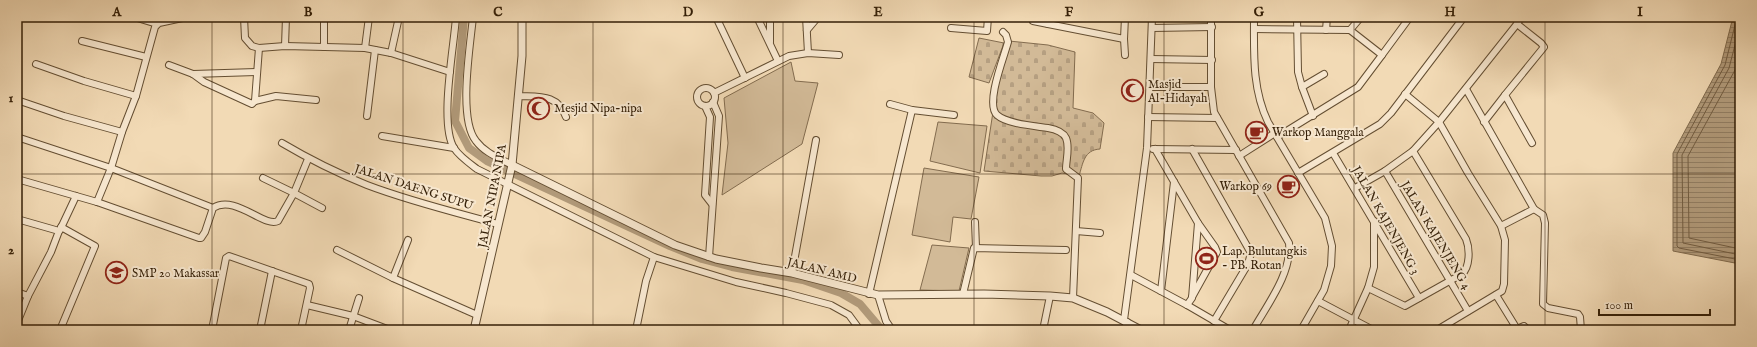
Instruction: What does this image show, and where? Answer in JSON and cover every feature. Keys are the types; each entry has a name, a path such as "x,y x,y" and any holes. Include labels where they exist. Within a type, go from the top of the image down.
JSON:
{"street":[{"path":"134,17 157,24"},
{"path":"97,202 111,168 122,132 136,96 146,57 157,24 166,19 187,17"},
{"path":"244,17 246,40 252,46 259,48 285,46 365,48 391,53 450,72"},
{"path":"285,46 286,17"},
{"path":"324,17 324,47"},
{"path":"365,48 369,17"},
{"path":"391,53 399,17"},
{"path":"456,17 450,72 448,124 454,148 476,169 654,257 736,282 786,292 831,305 849,315 860,330"},
{"path":"473,17 466,103 469,127 475,141 483,149 511,167"},
{"name":"JALAN NIPA NIPA","path":"474,330 486,284 511,167 522,56 522,17"},
{"path":"716,17 745,78"},
{"path":"757,17 778,61"},
{"path":"770,17 770,44"},
{"path":"806,17 808,54"},
{"path":"807,30 818,17"},
{"path":"951,28 987,31 988,17"},
{"path":"1048,24 1049,17"},
{"path":"1125,17 1125,55"},
{"path":"1125,330 1147,148 1152,17"},
{"path":"1212,17 1212,106 1217,118 1289,243 1290,252 1286,270 1253,330"},
{"path":"1254,17 1256,88 1261,108 1325,218 1332,246 1332,260 1329,276 1318,301 1301,330"},
{"path":"1297,17 1296,29 1298,72 1313,116"},
{"path":"1326,30 1327,17"},
{"path":"1350,30 1361,17"},
{"path":"1239,156 1313,116 1358,87 1410,17"},
{"path":"1298,173 1380,124 1406,94 1464,17"},
{"path":"1355,188 1385,171 1413,151 1466,89 1521,17"},
{"path":"1033,21 1124,38"},
{"path":"1484,122 1544,48 1541,43 1517,24"},
{"path":"1152,28 1212,27"},
{"path":"1254,29 1350,30 1382,55"},
{"path":"1003,32 1006,35 1008,42 993,95 994,110 999,117 1010,121 1051,128 1065,137 1067,150 1066,169 1078,178 1073,298"},
{"path":"82,41 146,57"},
{"path":"255,101 259,48"},
{"path":"367,116 375,50"},
{"path":"714,93 789,56 808,54 839,55"},
{"path":"1151,59 1212,60"},
{"path":"36,64 84,81 136,96"},
{"path":"168,65 193,74 204,82 251,104 255,101 276,96 316,100"},
{"path":"193,74 257,72"},
{"path":"1302,87 1324,74"},
{"path":"1150,87 1211,87"},
{"path":"712,204 705,195 710,117 705,106 698,100 699,92 707,88 714,93"},
{"path":"1466,89 1534,209 1543,215 1545,223 1543,304 1548,308 1578,314 1580,317 1581,330"},
{"path":"710,257 712,204 719,116 713,102 714,93"},
{"path":"1406,94 1439,122 1468,173 1501,226 1505,240 1504,284 1502,291 1437,330"},
{"path":"1505,95 1532,143"},
{"path":"518,96 551,99 559,103 566,117"},
{"path":"17,100 64,116 122,132"},
{"path":"705,106 713,102"},
{"path":"890,104 912,110 954,115"},
{"path":"869,294 912,110"},
{"path":"1148,118 1217,118"},
{"path":"382,136 454,148"},
{"path":"17,138 111,168 213,208"},
{"path":"792,272 816,140"},
{"name":"JALAN DAENG SUPU","path":"282,143 308,158 347,177 386,192 498,224"},
{"path":"1147,148 1236,150"},
{"path":"1156,149 1198,223 1217,252 1187,305"},
{"path":"1192,149 1251,253 1248,264 1214,321"},
{"path":"1368,288 1404,306 1462,274 1466,269 1468,244 1413,151"},
{"name":"JALAN KAJENJENG 3","path":"1333,152 1419,298"},
{"path":"17,179 97,202 201,238 205,232 213,208 221,204 239,207 274,222 280,218 294,193 308,158"},
{"name":"JALAN AMD","path":"511,167 675,245 710,257 761,268 792,272 869,294 963,294 1073,298 1125,321 1141,330"},
{"name":"JALAN KAJENJENG 4","path":"1385,171 1468,311"},
{"path":"263,178 322,208"},
{"path":"1161,291 1174,182"},
{"path":"17,323 28,296 52,252 60,229 76,196"},
{"path":"1501,226 1534,209"},
{"path":"17,219 60,229 96,246 60,330"},
{"path":"1349,330 1368,288 1374,267 1374,220"},
{"path":"963,294 972,253 976,247 975,222"},
{"path":"1192,298 1198,223"},
{"path":"1076,231 1100,233"},
{"path":"394,278 408,240"},
{"path":"976,247 1066,250"},
{"path":"337,250 394,278 477,315"},
{"path":"212,330 228,256 232,256 309,284 310,289 301,330"},
{"path":"636,330 646,281 654,257"},
{"path":"260,330 272,271"},
{"path":"1131,275 1230,330"},
{"path":"17,292 28,296"},
{"path":"878,295 886,322 892,330"},
{"path":"1496,295 1516,329 1524,326 1528,330"},
{"path":"1043,330 1050,296"},
{"path":"349,330 359,298"},
{"path":"1318,301 1355,319 1373,330"},
{"path":"307,305 353,316 390,330"}],"green space":[{"path":"979,38 1004,43 989,83 969,77"},
{"path":"1009,41 1048,45 1075,52 1073,108 1093,113 1104,123 1100,149 1087,155 1083,162 1079,176 1062,173 1052,176 1041,176 984,171 996,92"},
{"path":"791,62 795,81 818,83 802,144 722,195 728,143 724,98"},
{"path":"938,122 987,126 980,173 930,161"},
{"path":"924,168 979,177 971,219 953,217 950,242 912,235"},
{"path":"932,245 969,248 959,291 920,290"},
{"name":"Lap. Bulutangkis - PB. Rotan","path":"1207,247 1215,251 1206,268 1198,264"}],"water":[{"path":"1733,17 1740,17 1740,264 1673,251 1673,153 1721,64"}],"waterway":[{"path":"464,17 455,121 469,148 487,161 670,246 702,259 732,267 803,280 841,293 860,304 882,330"}],"place":[{"name":"Masjid Al-Hidayah","path":"1132,91"},
{"name":"Mesjid Nipa-nipa","path":"538,108"},
{"name":"Warkop Manggala","path":"1257,132"},
{"name":"Warkop 69","path":"1288,186"},
{"name":"Lap. Bulutangkis - PB. Rotan","path":"1206,258"},
{"name":"SMP 20 Makassar","path":"117,273"}]}
